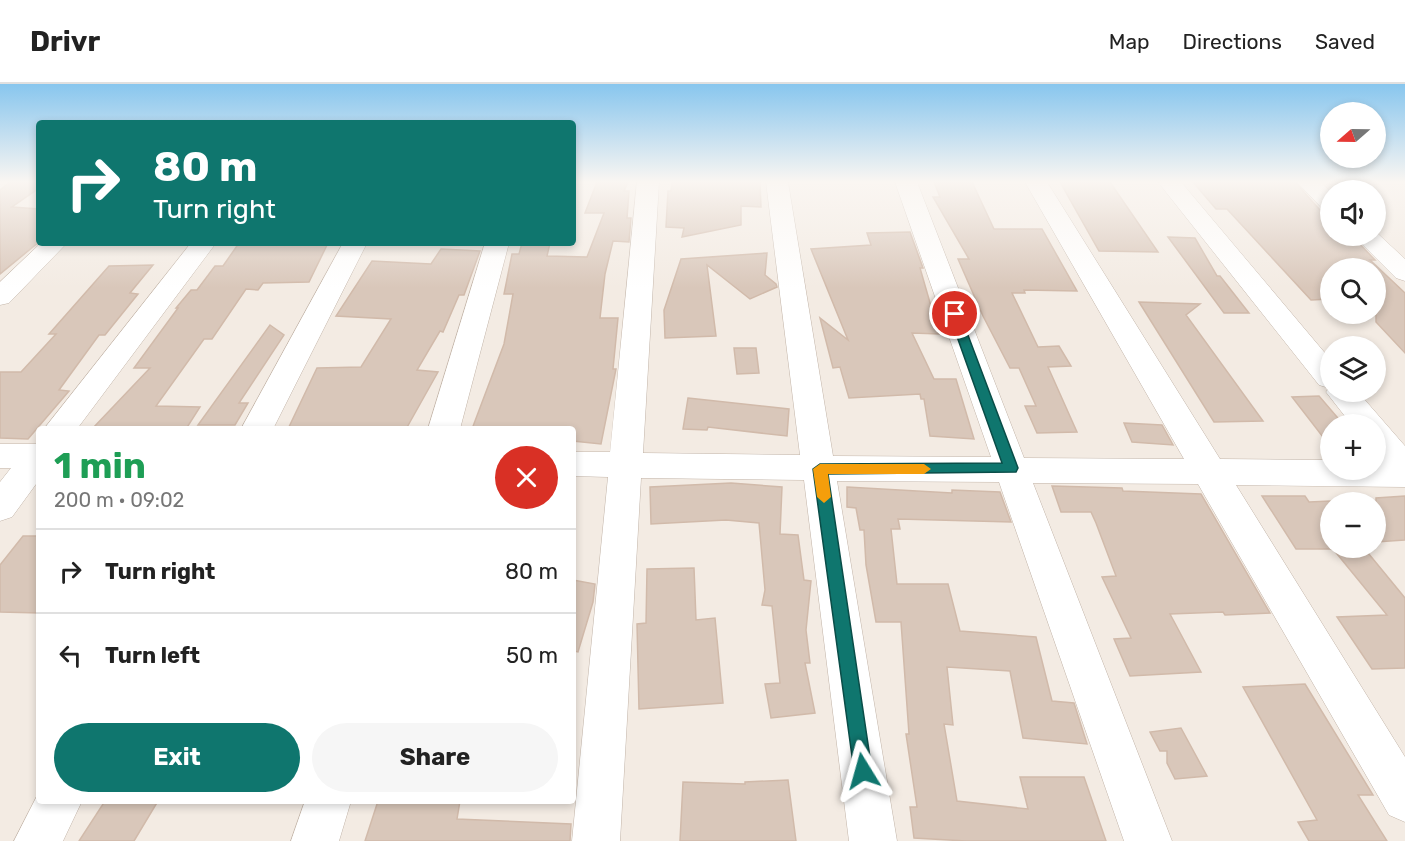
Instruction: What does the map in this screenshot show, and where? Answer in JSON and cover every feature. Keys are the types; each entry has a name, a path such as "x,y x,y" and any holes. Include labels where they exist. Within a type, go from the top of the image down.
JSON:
{"street":[{"path":"596,841 645,217"},
{"path":"782,217 873,841"},
{"path":"919,217 1148,841"},
{"path":"1057,217 1405,799"},
{"path":"1198,217 1320,366"},
{"path":"0,297 52,246"},
{"path":"62,426 202,246"},
{"path":"259,426 353,246"},
{"path":"445,426 496,246"},
{"path":"1376,246 1405,273"},
{"path":"1349,402 1360,414"},
{"path":"1386,446 1405,471"},
{"path":"0,456 36,456"},
{"path":"0,507 36,460"},
{"path":"576,464 820,469 1405,471"},
{"path":"38,841 57,804"},
{"path":"315,841 327,804"}],"building":[{"path":"0,217 36,217 36,244 0,274"},
{"path":"602,217 631,218 629,242 613,241 605,274 600,318 618,318 613,369 616,369 601,444 576,441 576,426 473,426 504,344 513,294 504,294 512,254 519,254 521,246 549,246 547,256 587,257"},
{"path":"667,217 741,217 741,225 682,237 684,228 666,227"},
{"path":"945,217 989,217 994,229 1042,229 1077,291 1024,290 1025,293 1012,293 1038,347 1059,346 1071,366 1048,367 1077,432 1037,433 1025,406 1036,406 1019,368 1010,368 983,316 958,259 969,259"},
{"path":"1080,217 1134,217 1158,252 1099,251"},
{"path":"1235,217 1320,217 1320,246 1362,246 1373,258 1320,258 1320,300 1311,300"},
{"path":"910,232 923,268 920,268 939,334 912,333 934,379 956,379 974,439 930,436 924,399 921,399 920,394 849,398 840,367 833,368 820,318 848,340 811,249 871,245 867,233"},
{"path":"1168,237 1195,238 1217,276 1220,276 1249,313 1224,313"},
{"path":"237,246 327,246 309,282 263,283 258,290 246,289 212,339 204,339 156,406 200,407 188,426 95,426 150,368 134,368 178,308 176,308 191,290 197,290 215,266 223,266"},
{"path":"441,249 480,251 464,295 459,295 443,332 440,331 417,370 438,372 408,426 289,426 317,368 361,367 391,319 336,316 372,261 431,264"},
{"path":"767,253 765,275 777,287 750,299 707,265 716,336 665,338 664,310 681,259"},
{"path":"153,265 130,293 138,294 105,335 99,335 59,390 69,391 39,426 36,426 36,430 28,439 0,438 0,372 21,372 56,334 49,334 109,266"},
{"path":"1386,275 1405,293 1405,353 1378,324 1386,324"},
{"path":"1139,302 1200,304 1186,315 1263,421 1214,422"},
{"path":"270,325 284,335 239,403 248,403 235,425 198,425"},
{"path":"734,348 756,348 759,373 737,374"},
{"path":"1319,396 1320,402 1324,402 1334,414 1320,414 1320,433 1292,397"},
{"path":"688,398 789,409 787,436 708,427 707,430 683,429"},
{"path":"1124,423 1162,425 1173,445 1132,442"},
{"path":"731,483 782,487 780,534 798,535 804,580 811,581 806,630 810,663 805,663 815,713 771,718 765,684 780,683 772,606 762,605 765,590 759,523 726,520 651,524 650,487"},
{"path":"1052,486 1201,494 1270,613 1170,614 1201,672 1130,676 1114,639 1131,638 1102,577 1116,576 1096,523 1091,512 1061,512"},
{"path":"847,487 952,493 952,490 1000,492 1011,522 898,519 900,529 891,529 897,584 948,584 960,631 1036,637 1052,701 1074,703 1087,744 1023,738 1010,671 947,667 953,725 944,724 957,801 1028,809 1020,777 1084,777 1106,841 966,841 914,838 910,807 917,807 906,734 909,734 901,622 876,622 866,565 864,530 860,530 856,508 847,507"},
{"path":"1262,496 1305,496 1309,502 1320,501 1320,549 1296,549"},
{"path":"1405,496 1405,540 1386,541 1386,497"},
{"path":"23,536 36,536 36,613 0,612 0,565"},
{"path":"1340,558 1372,558 1405,598 1405,668 1372,669 1337,617 1387,615"},
{"path":"694,568 696,620 715,618 723,703 639,709 637,624 646,623 647,569"},
{"path":"576,581 595,584 593,602 578,652 576,652"},
{"path":"1305,684 1373,795 1358,795 1387,841 1309,841 1298,822 1317,820 1243,687"},
{"path":"1181,728 1207,776 1175,779 1167,763 1167,751 1160,751 1150,732"},
{"path":"788,780 796,841 680,841 683,782 745,784 745,782"},
{"path":"103,804 156,804 134,841 79,841"},
{"path":"377,804 460,804 457,819 571,824 570,841 365,841"}],"slow traffic":[{"path":"824,497 820,469 924,469"}],"route":[{"path":"863,771 820,469 1011,468 955,314"}]}
